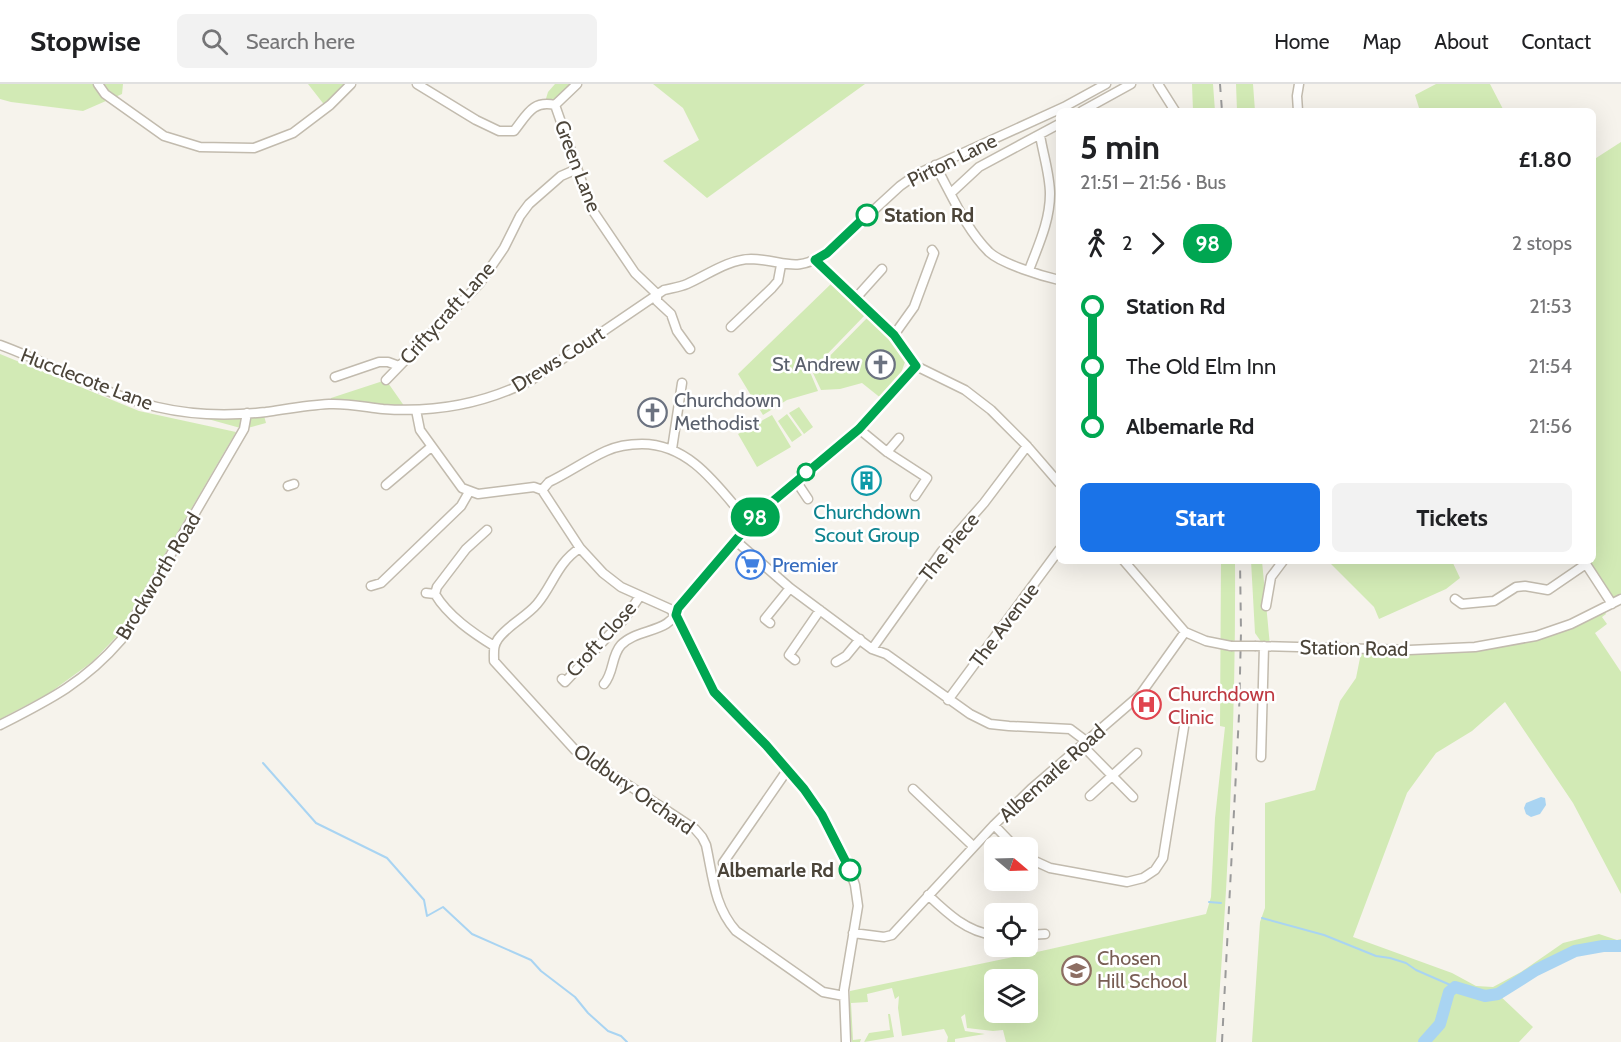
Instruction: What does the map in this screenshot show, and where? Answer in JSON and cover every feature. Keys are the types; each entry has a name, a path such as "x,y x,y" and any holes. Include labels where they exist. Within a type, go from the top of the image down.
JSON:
{"street":[{"path":"98,84 105,94 164,136 200,147 254,148 293,133 330,105 351,84"},
{"path":"417,84 476,120 499,131 514,131 535,105 545,102 555,105 577,84"},
{"name":"Pirton Lane","path":"1063,108 1106,84"},
{"path":"1087,108 1131,84"},
{"path":"1158,84 1173,108"},
{"path":"1298,108 1299,84"},
{"name":"Green Lane","path":"555,105 591,208 635,273 657,294 657,302 671,314 677,331 690,349"},
{"name":"Pirton Lane","path":"815,260 827,253 900,186 934,165 1056,111"},
{"path":"951,193 979,167 1056,126"},
{"path":"1029,270 1047,222 1049,206 1050,192 1040,135"},
{"path":"934,165 951,193 959,213 990,253 1000,260 1056,279"},
{"name":"Criftycraft Lane","path":"386,380 480,284 529,204 561,176 577,169"},
{"path":"894,335 914,307 935,253"},
{"path":"657,294 684,285 735,262 750,259 781,265 801,265 815,260 894,335 916,366 965,390 991,410 1056,480"},
{"path":"731,327 778,281 781,265"},
{"path":"855,299 876,271"},
{"name":"Drews Court","path":"247,413 330,404 433,410 490,399 514,389 555,364 657,294"},
{"name":"Hucclecote Lane","path":"0,345 110,392 156,407 179,411 247,413"},
{"path":"335,377 379,362 399,366"},
{"path":"610,680 616,653 621,644 641,633 672,622 678,608 750,524 796,481 859,429 916,366"},
{"path":"672,449 682,383"},
{"path":"416,410 420,430 462,488 469,492 487,493 534,487 542,490 580,548 603,573 621,587 670,609 676,615 714,692 788,769 822,815 848,865 855,885 858,906 844,996 846,1042"},
{"name":"Brockworth Road","path":"0,725 51,699 80,680 103,661 121,640 244,429 247,413"},
{"path":"859,429 887,452 927,478 915,496"},
{"path":"887,452 899,438"},
{"path":"542,490 549,482 606,450 634,444 651,444 672,449 696,463 750,524"},
{"name":"The Piece","path":"872,649 942,551 984,503 1027,446"},
{"path":"386,485 431,447"},
{"path":"796,481 808,499"},
{"path":"371,586 381,583 461,506 469,492"},
{"path":"483,530 431,594 469,630 494,646 499,637 537,603 555,574 570,555 580,548"},
{"path":"736,541 790,588 872,649 886,654 970,714 990,724 1070,729 1133,797"},
{"name":"The Avenue","path":"948,700 1056,554"},
{"name":"Station Road","path":"1127,564 1185,632 1206,641 1232,645 1408,650 1476,647 1536,636 1571,624 1621,599"},
{"path":"1266,606 1271,577 1282,564"},
{"path":"1461,605 1495,606 1516,587 1525,586 1548,590 1582,564"},
{"path":"1586,564 1612,603"},
{"path":"765,618 790,588"},
{"name":"Croft Close","path":"562,679 566,682 618,626 640,596"},
{"path":"789,655 820,610"},
{"name":"Albemarle Road","path":"854,933 884,937 892,935 994,825 1140,695 1185,632"},
{"path":"836,662 846,656 860,639"},
{"name":"Oldbury Orchard","path":"494,646 494,661 575,750 694,829 702,837 706,845 719,905 725,919 736,931 823,992 834,996 844,996"},
{"path":"1260,646 1261,757"},
{"path":"1038,863 1050,868 1127,882 1143,878 1155,870 1163,858 1184,727"},
{"path":"1090,796 1137,753"},
{"path":"723,863 788,769"},
{"path":"912,789 973,846"},
{"path":"994,825 1005,837"},
{"path":"928,895 955,920 984,932"},
{"path":"1038,936 1045,934"}],"green space":[{"path":"0,84 123,84 122,94 83,111 0,99"},
{"path":"308,84 351,84 326,107"},
{"path":"555,84 577,84 555,105 545,102 548,92"},
{"path":"653,84 865,84 707,198 663,161 699,140 683,108"},
{"path":"1192,84 1213,84 1215,108 1193,108"},
{"path":"1236,84 1253,84 1255,108 1237,108"},
{"path":"1436,84 1490,84 1502,108 1419,108 1415,95"},
{"path":"1621,142 1621,599 1612,604 1586,564 1596,564 1596,158"},
{"path":"834,281 866,314 810,372 818,391 787,400 763,415 738,374"},
{"path":"868,317 902,354 905,362 900,376 882,399 862,383 840,389 821,390 813,373"},
{"path":"0,354 139,411 236,432 117,636 92,662 48,694 0,719"},
{"path":"386,380 407,410 330,404 331,398"},
{"path":"799,407 813,427 804,434 789,413"},
{"path":"179,411 263,412 266,423 244,429"},
{"path":"787,414 802,435 792,442 778,421"},
{"path":"772,415 791,447 757,467 738,434"},
{"name":"Chosen Hill School","path":"1221,564 1235,564 1230,802 1216,1042 1006,1042 1003,1030 967,1028 965,1014 961,1017 965,1031 985,1034 955,1039 955,1042 947,1042 948,1037 944,1029 902,1036 898,1008 899,996 895,999 892,988 867,994 868,1002 851,1003 853,1040 861,1039 860,1042 852,1042 849,1026 850,991 1013,957 1038,957 1038,952 1206,914 1211,897 1215,818 1225,727 1220,726"},
{"path":"1251,564 1262,564 1270,646 1264,646 1255,633"},
{"path":"1331,564 1453,564 1460,578 1446,589 1379,619 1374,607"},
{"path":"1603,608 1606,614 1602,617 1607,624 1595,633 1621,672 1621,894 1573,803 1505,702 1472,731 1436,753 1407,793 1353,937 1452,973 1476,986 1493,987 1521,972 1563,943 1599,934 1617,940 1621,939 1621,946 1603,946 1575,951 1536,970 1498,994 1533,1027 1519,1042 1252,1042 1260,922 1265,908 1265,803 1315,790 1340,701 1356,678 1362,648 1507,642"},
{"path":"888,1014 890,1014 894,1037 864,1042 869,1033 890,1030"}],"water":[{"path":"1541,797 1545,798 1546,805 1540,814 1531,817 1526,814 1524,808 1526,803"}],"waterway":[{"path":"263,763 316,823 387,858 424,900 427,916 443,907 472,934 531,960 541,971 575,997 588,1013 608,1031 621,1036 627,1042"},
{"path":"1209,902 1221,903"},
{"path":"1262,918 1324,935 1376,956 1406,963 1416,970 1455,987"},
{"path":"1424,1042 1440,1024 1449,992 1455,987 1485,996 1498,994 1536,970 1575,951 1603,946 1621,946"}],"railway":[{"path":"1220,84 1222,108"},
{"path":"1222,1042 1239,715 1240,564"}],"bus line":[{"name":"98","path":"850,870 822,815 804,789 766,745 714,692 676,615 678,608 759,513 859,429 916,366 894,335 815,260 827,253 867,215"}],"place":[{"name":"Station Rd","path":"867,215"},
{"name":"St Andrew","path":"881,364"},
{"name":"Churchdown Methodist","path":"653,412"},
{"name":"Churchdown Scout Group","path":"867,481"},
{"name":"Premier","path":"751,565"},
{"name":"Churchdown Clinic","path":"1147,705"},
{"name":"Albemarle Rd","path":"850,870"},
{"name":"Chosen Hill School","path":"1076,970"}]}
